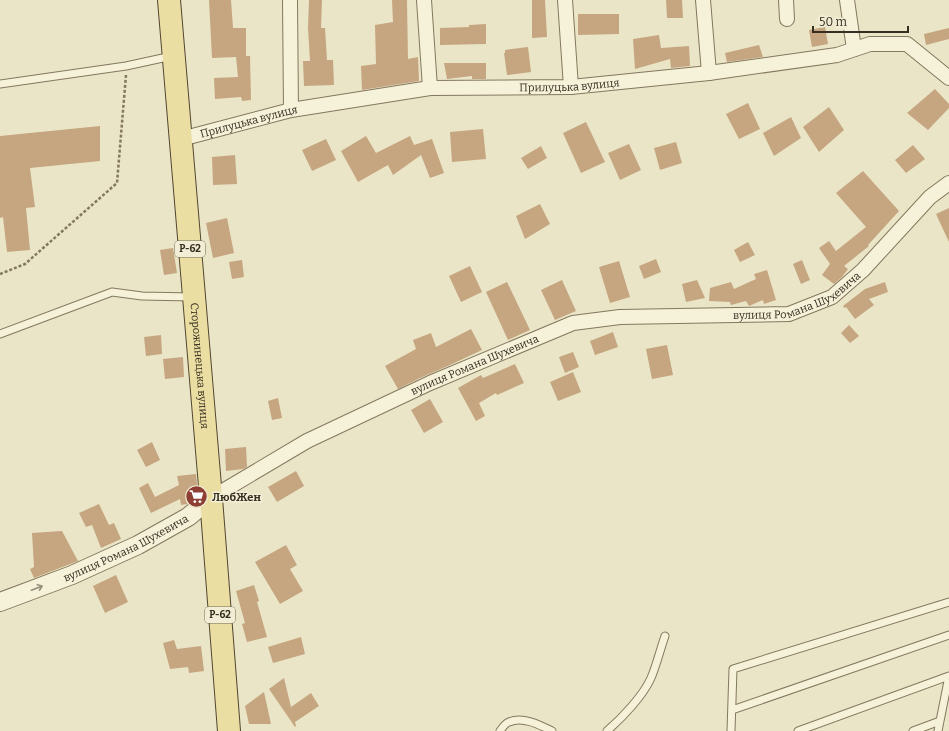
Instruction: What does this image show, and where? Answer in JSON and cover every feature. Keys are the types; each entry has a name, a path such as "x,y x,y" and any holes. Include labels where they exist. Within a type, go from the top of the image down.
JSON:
{"main road":[{"name":"Сторожинецька вулиця","path":"169,0 229,731"}],"street":[{"path":"290,0 291,110"},
{"path":"424,0 430,88"},
{"path":"565,0 571,86"},
{"path":"702,0 709,73"},
{"path":"786,0 787,19"},
{"path":"847,0 854,49"},
{"name":"Прилуцька вулиця","path":"180,139 291,110 430,88 571,86 709,73 837,55 870,44 907,44 949,78"},
{"name":"вулиця Романа Шухевича","path":"0,602 72,575 138,545 188,517 211,498 306,441 430,383 572,323 620,317 789,314 832,297 863,270 930,197 949,183"}],"lane":[{"path":"0,84 126,66 174,56"},
{"path":"0,334 112,292 142,296 194,297"},
{"path":"731,731 733,669 949,602"},
{"path":"732,710 949,635"},
{"path":"607,731 624,714 646,687 651,678 665,636"},
{"path":"938,731 949,676"},
{"path":"798,731 949,676"},
{"path":"500,731 509,722 527,720 552,731"},
{"path":"913,731 940,721"}],"path":[{"path":"0,274 25,264 117,183 126,66"}],"building":[{"path":"209,0 231,0 233,28 246,28 246,56 250,56 251,100 242,101 241,97 215,99 214,78 238,77 236,57 212,58"},
{"path":"309,0 322,0 321,28 325,28 327,60 333,60 334,85 304,86 303,61 310,61 308,28"},
{"path":"392,0 407,0 408,59 418,57 419,81 362,90 361,66 376,64 375,25 393,22"},
{"path":"532,0 545,0 547,37 532,38"},
{"path":"666,0 682,0 683,18 667,18"},
{"path":"578,14 619,14 619,34 578,35"},
{"path":"486,24 486,44 440,45 440,28 469,27 469,25"},
{"path":"825,27 828,44 812,47 809,30"},
{"path":"949,28 949,39 926,45 924,34"},
{"path":"659,35 661,48 689,46 690,66 671,68 670,59 635,69 633,39"},
{"path":"759,45 763,57 727,62 725,53"},
{"path":"528,47 531,72 507,75 504,53 505,50"},
{"path":"444,63 486,63 486,79 472,79 472,76 447,79"},
{"path":"935,89 949,104 949,108 928,130 907,113"},
{"path":"748,103 760,129 739,139 726,114"},
{"path":"829,107 844,130 819,152 803,127"},
{"path":"791,117 801,138 774,156 763,133"},
{"path":"586,122 605,162 581,173 563,133"},
{"path":"100,126 100,161 30,168 35,207 26,208 30,250 7,252 3,217 0,218 0,136"},
{"path":"483,129 486,159 452,162 450,132"},
{"path":"366,136 376,153 410,136 414,145 432,139 444,173 430,178 421,155 393,175 388,165 358,182 341,151"},
{"path":"326,139 336,160 312,171 302,150"},
{"path":"676,142 682,163 660,170 654,148"},
{"path":"629,144 641,170 620,180 608,153"},
{"path":"913,145 925,159 906,173 895,160"},
{"path":"541,146 547,158 528,169 521,158"},
{"path":"235,155 237,184 213,185 212,157"},
{"path":"863,171 899,211 868,245 869,246 844,266 848,269 834,284 822,275 830,264 819,248 829,241 836,251 866,227 836,193"},
{"path":"540,204 550,224 525,239 516,216"},
{"path":"949,208 949,242 936,214"},
{"path":"227,218 234,253 213,258 206,223"},
{"path":"748,242 755,255 740,262 734,250"},
{"path":"173,248 177,273 164,275 160,250"},
{"path":"656,259 661,272 644,279 639,266"},
{"path":"242,260 244,277 232,279 229,262"},
{"path":"802,260 810,280 801,284 793,264"},
{"path":"619,261 630,297 610,303 599,267"},
{"path":"470,266 482,292 461,302 449,276"},
{"path":"767,270 776,300 764,304 763,300 749,306 746,301 731,305 730,302 709,301 710,288 731,282 734,289 756,279 754,274"},
{"path":"562,280 576,311 555,320 541,290"},
{"path":"697,280 705,298 686,302 682,284"},
{"path":"507,282 530,330 508,340 486,292"},
{"path":"885,282 888,292 869,299 874,305 855,319 846,307 844,308 843,306 865,289"},
{"path":"849,325 859,336 850,343 841,333"},
{"path":"471,329 482,350 398,389 385,366 416,349 413,340 431,333 436,347"},
{"path":"613,332 618,347 595,355 590,341"},
{"path":"161,335 162,354 146,356 144,337"},
{"path":"667,345 673,375 652,379 646,349"},
{"path":"573,352 579,367 565,373 559,357"},
{"path":"183,357 184,377 165,379 163,359"},
{"path":"515,364 524,383 497,395 496,393 479,403 485,416 476,421 458,388 481,375 483,378"},
{"path":"573,372 581,392 558,401 550,382"},
{"path":"278,398 282,418 272,420 268,401"},
{"path":"430,399 443,422 424,433 411,410"},
{"path":"152,442 160,460 146,467 137,450"},
{"path":"246,447 247,467 243,469 226,471 225,449"},
{"path":"296,471 304,486 277,502 268,487"},
{"path":"196,474 198,495 187,504 181,505 180,499 151,513 139,488 148,483 155,497 179,485 177,476"},
{"path":"99,504 109,525 114,523 121,539 101,548 92,525 86,527 79,513"},
{"path":"62,531 78,561 34,578 30,569 34,567 32,533"},
{"path":"286,545 297,565 290,569 303,591 280,604 255,562"},
{"path":"116,575 128,602 105,613 93,586"},
{"path":"254,585 259,601 257,602 267,637 247,642 242,624 245,623 236,591"},
{"path":"301,637 305,654 273,663 268,647"},
{"path":"174,640 177,649 201,646 204,671 189,673 188,667 170,669 163,643"},
{"path":"284,678 291,707 311,693 319,706 295,722 295,727 269,689"},
{"path":"264,692 271,724 249,724 245,706"}],"place":[{"name":"ЛюбЖен","path":"197,497"}]}
